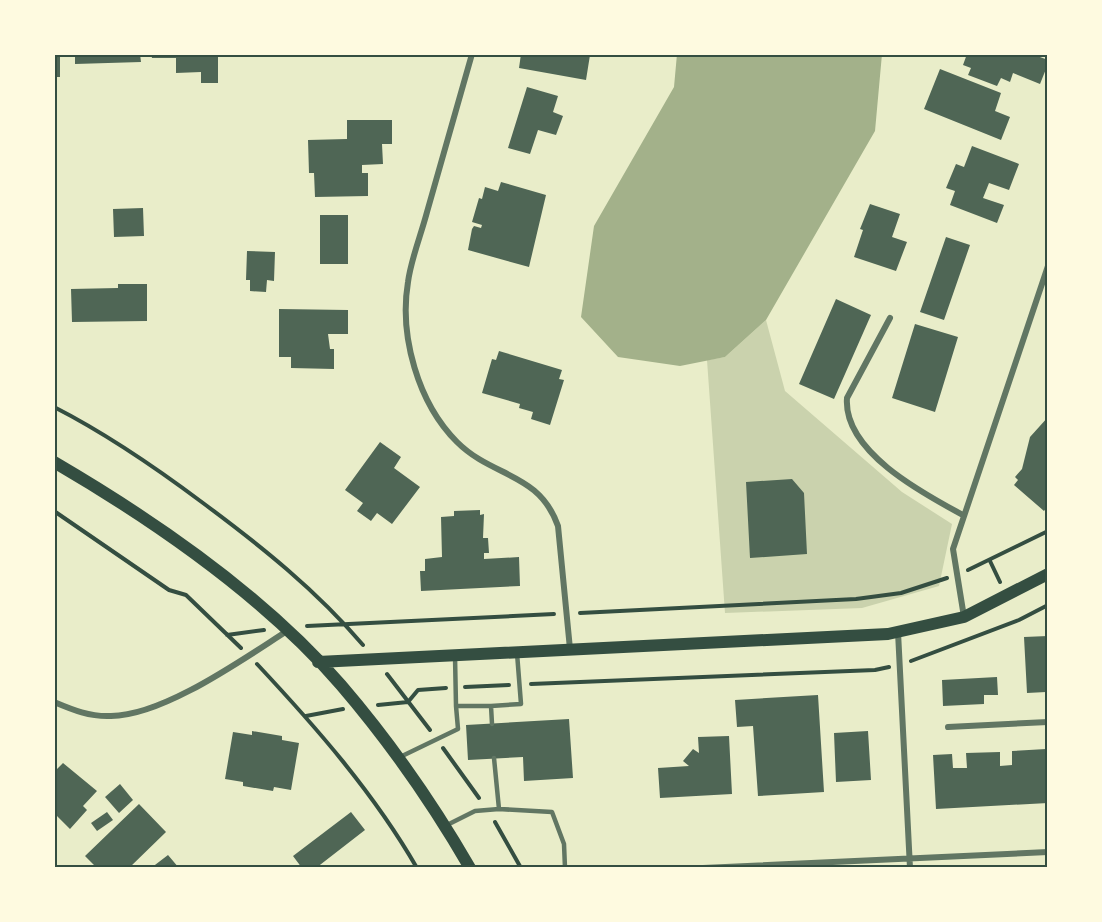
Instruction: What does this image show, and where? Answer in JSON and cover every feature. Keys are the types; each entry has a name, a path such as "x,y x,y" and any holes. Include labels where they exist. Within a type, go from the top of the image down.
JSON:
{"main road":[{"path":"54,462 119,500 185,545 285,629 358,707 445,826 470,868"},
{"path":"318,662 898,632 964,617 1048,574"}],"street":[{"path":"472,54 408,282 407,331 423,392 447,432 466,451 537,490 552,510 558,526 570,650"},
{"path":"964,617 953,549 1048,266"},
{"path":"890,318 852,385 846,411 850,425 892,471 922,494 963,515"},
{"path":"54,702 80,714 112,717 135,713 220,675 285,629"},
{"path":"898,632 910,868"},
{"path":"948,727 1048,722"},
{"path":"703,868 1048,852"}],"lane":[{"path":"456,706 521,704 517,653"},
{"path":"397,758 458,729 455,656"},
{"path":"491,706 492,724"},
{"path":"495,758 499,809"},
{"path":"445,826 475,812 487,810 552,812 564,844 565,868"}],"path":[{"path":"54,407 128,448 239,529 293,574 346,624 376,659 487,810 521,868"},
{"path":"54,511 170,590 186,595 249,656 306,716 362,787 417,868"},
{"path":"227,635 346,624 856,599 901,593 957,575 1048,531"},
{"path":"306,716 358,707 408,702 418,690 875,670 958,645 1048,605"}],"shaded area":[{"path":"677,54 882,54 875,131 766,320 725,357 680,366 618,357 581,317 594,226 674,87"},
{"path":"766,320 785,391 902,492 952,524 939,586 862,608 725,613 707,360 725,357"}],"building":[{"path":"54,54 60,54 60,77 54,77"},
{"path":"75,54 140,54 141,62 75,64"},
{"path":"151,54 218,54 218,83 201,83 201,72 176,73 176,58 152,58"},
{"path":"521,54 590,55 586,80 519,68"},
{"path":"967,54 1032,54 1048,60 1048,64 1040,84 1013,73 1010,82 1001,78 997,86 968,75 971,68 963,65"},
{"path":"940,69 1001,93 995,111 1010,117 1001,140 924,109"},
{"path":"527,87 558,96 553,112 563,116 556,135 538,130 530,154 508,148"},
{"path":"347,120 392,120 392,144 382,144 383,164 362,165 362,173 368,173 368,196 315,197 314,173 309,173 308,140 347,139"},
{"path":"972,146 1019,164 1009,190 989,183 983,198 1004,205 997,223 950,205 955,191 946,188 956,164 964,167"},
{"path":"501,182 546,195 529,267 468,250 472,229 474,226 481,228 482,225 472,222 479,198 482,199 485,187 498,191"},
{"path":"870,204 900,214 892,237 907,242 896,271 854,257 863,230 860,229"},
{"path":"143,208 144,236 114,237 113,209"},
{"path":"320,215 348,215 348,264 320,264"},
{"path":"946,237 970,245 944,320 920,312"},
{"path":"247,251 275,252 274,281 267,280 266,292 250,291 250,280 246,280"},
{"path":"118,284 147,284 147,321 72,322 71,289 118,288"},
{"path":"836,299 871,315 834,399 799,384"},
{"path":"279,309 348,310 348,334 328,334 330,349 334,349 334,369 291,368 291,357 279,357"},
{"path":"915,324 958,337 935,412 892,398"},
{"path":"499,351 562,370 559,379 564,380 550,425 531,419 533,412 519,408 520,404 482,393 492,359 496,360"},
{"path":"1048,417 1048,506 1044,511 1014,485 1018,480 1015,477 1022,469 1030,437"},
{"path":"380,442 401,457 394,468 420,487 392,524 377,513 371,521 357,511 363,503 345,490"},
{"path":"792,479 804,493 807,554 750,558 746,482"},
{"path":"480,510 480,515 484,514 483,538 488,538 489,553 484,553 484,559 519,557 520,586 421,591 420,571 425,571 425,559 442,557 441,517 454,516 454,511"},
{"path":"1048,636 1046,692 1027,693 1024,637"},
{"path":"997,677 998,695 984,695 984,704 943,706 942,680"},
{"path":"818,695 824,792 758,796 753,726 737,727 735,700"},
{"path":"569,719 573,778 524,781 523,757 468,760 466,725"},
{"path":"252,731 282,736 282,740 299,743 291,790 274,787 273,791 243,786 243,782 225,779 233,732 252,735"},
{"path":"868,731 871,780 836,782 834,733"},
{"path":"729,736 732,794 660,798 658,768 689,766 683,761 693,749 699,753 698,737"},
{"path":"1046,749 1048,803 936,809 933,755 952,754 953,768 967,768 966,753 1000,752 1000,766 1012,765 1012,751"},
{"path":"63,763 97,791 83,806 87,810 70,829 57,816 54,817 54,772"},
{"path":"120,784 133,800 119,813 105,797"},
{"path":"139,804 166,832 129,868 93,868 95,866 85,856"},
{"path":"107,812 113,820 97,831 91,823"},
{"path":"351,812 365,830 316,868 302,868 293,856"},
{"path":"168,855 179,868 151,868"}]}
